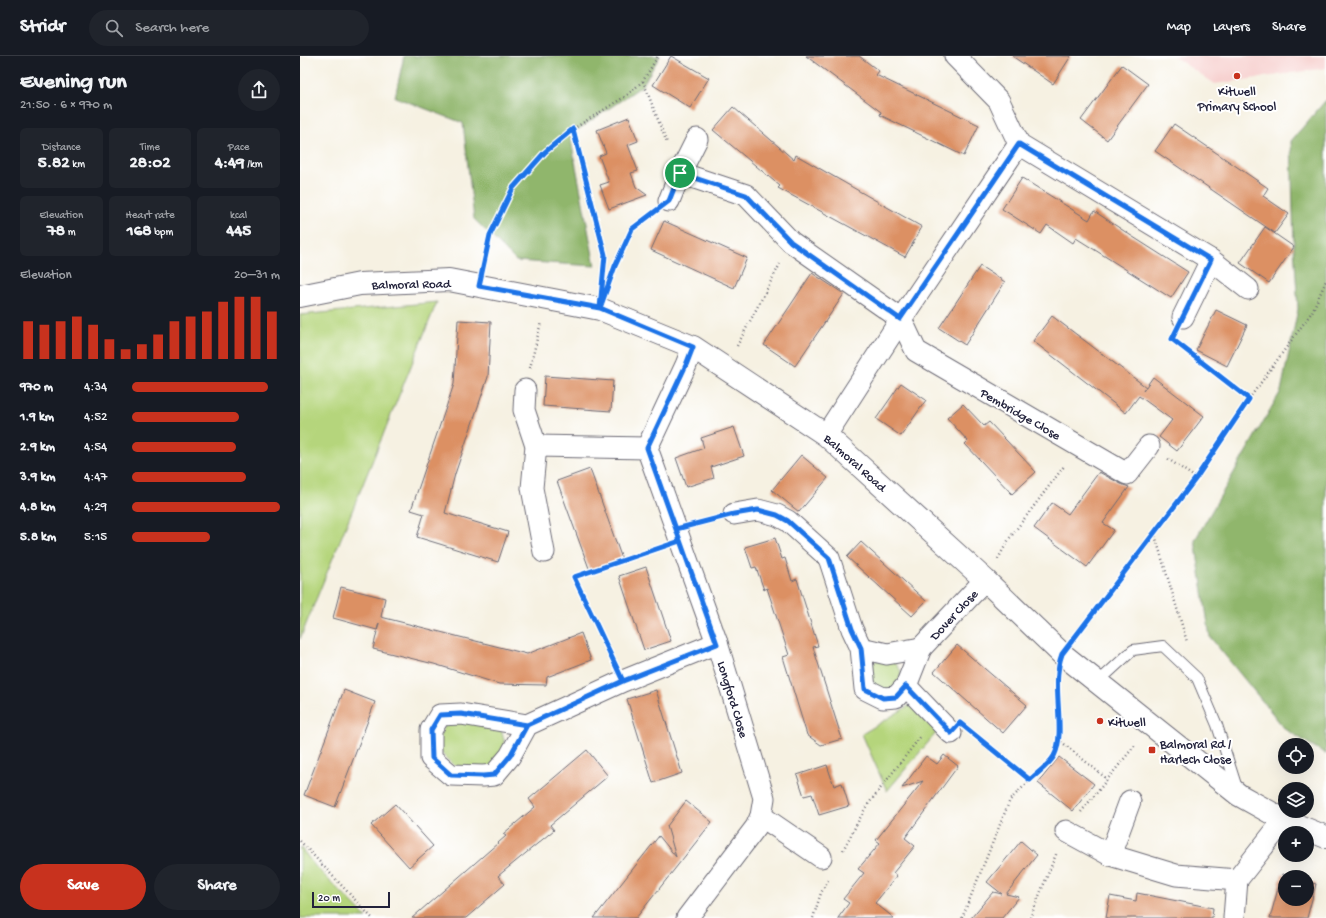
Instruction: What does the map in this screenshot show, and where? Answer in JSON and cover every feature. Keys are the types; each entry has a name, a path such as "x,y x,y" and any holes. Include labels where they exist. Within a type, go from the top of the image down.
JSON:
{"street":[{"path":"955,56 999,100 1019,144 1211,260 1248,290"},
{"path":"669,201 680,173 697,139"},
{"path":"826,435 900,319 1019,144"},
{"name":"Pembridge Close","path":"680,173 746,195 791,242 900,319 916,351 1079,447 1127,474 1149,446"},
{"path":"1183,317 1211,260"},
{"name":"Balmoral Road","path":"300,296 360,284 449,280 600,308 693,347 826,435 985,580 1062,654 1096,683 1239,795 1284,820 1326,837"},
{"path":"536,446 647,448 693,347"},
{"path":"525,390 524,410 536,446 532,488 544,552"},
{"name":"Longford Close","path":"647,448 717,644 764,798 761,816 756,827 687,918"},
{"path":"734,514 758,510 777,515 788,521 829,558 852,629 861,648 865,689 883,698 896,697 906,686 951,733"},
{"name":"Dover Close","path":"906,686 921,648 985,580"},
{"path":"527,725 623,681 717,644"},
{"name":"Dover Close","path":"861,648 887,654 921,648"},
{"path":"1110,855 1130,801"},
{"path":"761,816 826,865"},
{"path":"1234,918 1238,880 1284,820"},
{"path":"1066,831 1110,855 1176,875 1238,880"}],"lane":[{"path":"1096,683 1133,650 1163,646 1198,678 1217,725 1239,795"}],"path":[{"path":"479,286 490,235 513,188 545,152 573,129 626,96 643,81 658,56"},
{"path":"643,81 659,125 680,173"},
{"path":"573,129 605,255 600,308"},
{"path":"600,308 615,266 632,229 669,201"},
{"path":"725,368 791,242"},
{"path":"962,918 1010,800 1054,756 1058,739 1056,684 1057,667 1062,654 1154,531 1196,478 1249,399 1312,312 1326,281"},
{"path":"1183,317 1172,339 1249,399"},
{"path":"525,390 541,322"},
{"path":"1149,446 1196,478"},
{"path":"985,580 1009,540 1079,447"},
{"path":"623,681 574,577 734,514"},
{"path":"1154,531 1198,678"},
{"path":"842,853 866,807 935,718"},
{"path":"951,733 960,723 1030,780"},
{"path":"1058,739 1107,779"},
{"path":"1030,918 1066,831 1107,779 1140,741"},
{"path":"300,841 372,918"},
{"path":"813,918 821,893 826,865"}],"shaded area":[{"name":"Kitwell Primary School","path":"1173,56 1326,56 1326,68 1215,84"}],"green space":[{"path":"404,56 660,56 642,86 570,135 595,266 516,261 474,219 463,123 395,97"},
{"path":"1326,100 1326,754 1314,747 1314,738 1300,738 1285,729 1210,637 1195,540 1281,391 1298,309 1294,247 1291,141"},
{"path":"437,302 300,639 300,315"},
{"path":"875,660 893,660 901,671 899,685 885,692 870,686 868,672"},
{"path":"910,705 937,732 887,791 862,734"},
{"path":"471,722 501,729 505,752 490,767 462,771 449,761 441,751 441,733 445,724"},
{"path":"300,847 315,866 367,918 300,918"}],"building":[{"path":"671,56 709,78 690,108 653,85"},
{"path":"806,56 859,56 879,71 876,75 979,125 964,156 880,115 881,112"},
{"path":"1012,56 1071,56 1053,84"},
{"path":"1122,65 1148,84 1107,140 1081,120"},
{"path":"733,107 794,160 796,155 922,227 905,257 778,188 780,186 713,130"},
{"path":"629,117 638,141 628,145 638,171 631,173 636,187 647,195 609,209 600,185 609,182 599,156 606,153 597,130"},
{"path":"1174,124 1268,188 1263,196 1289,214 1275,233 1155,151"},
{"path":"1022,178 1089,220 1094,211 1188,272 1171,298 1076,238 1073,243 1047,225 1041,234 1002,209"},
{"path":"664,221 747,258 734,288 651,250"},
{"path":"1265,227 1294,247 1269,283 1240,263"},
{"path":"980,266 1005,282 965,345 939,328"},
{"path":"812,273 844,294 795,366 764,345"},
{"path":"1216,310 1247,325 1227,366 1196,350"},
{"path":"1052,316 1146,387 1153,377 1204,416 1177,451 1159,437 1172,420 1139,396 1126,413 1033,341"},
{"path":"458,320 491,322 488,377 455,474 445,513 508,532 498,562 417,537 424,514 411,510 454,384"},
{"path":"545,376 613,381 611,411 543,406"},
{"path":"901,383 926,400 901,436 876,419"},
{"path":"963,404 984,426 989,422 1036,472 1012,494 965,444 968,441 947,418"},
{"path":"734,427 744,456 711,467 714,478 686,487 676,458 704,448 701,438"},
{"path":"801,455 828,478 799,512 772,490"},
{"path":"590,469 622,559 590,571 557,481"},
{"path":"1099,472 1129,487 1103,523 1114,530 1087,567 1034,528 1052,503 1068,514"},
{"path":"775,538 782,559 785,558 792,581 797,579 818,646 813,647 842,739 821,745 807,735 783,657 789,655 767,588 764,590 756,567 752,568 745,547"},
{"path":"861,542 926,601 912,616 847,557"},
{"path":"646,567 671,641 644,650 619,576"},
{"path":"341,587 385,598 381,617 527,654 581,633 591,660 547,677 546,685 499,684 434,664 373,649 379,623 377,630 333,618"},
{"path":"957,645 1027,705 1003,733 934,672"},
{"path":"344,690 375,702 335,807 304,795"},
{"path":"656,690 682,773 653,783 627,699"},
{"path":"587,750 608,776 550,825 554,830 498,876 505,884 466,918 412,918 506,836 503,834 535,807 529,799"},
{"path":"944,755 958,766 905,838 915,846 893,873 897,876 875,903 894,918 838,918 849,903 843,899 864,873 858,869 880,843 876,840 923,781 902,788 926,756 937,764"},
{"path":"1059,757 1094,784 1073,811 1038,783"},
{"path":"827,765 834,786 842,783 849,806 819,815 812,794 804,796 797,775"},
{"path":"686,801 712,822 636,918 594,918 659,836 676,857 667,826"},
{"path":"395,804 433,846 409,867 371,825"},
{"path":"1021,841 1037,855 1006,894 1019,897 1002,918 971,918 993,892 1002,894 987,882"},
{"path":"1278,889 1278,906 1310,906 1307,918 1270,918"},
{"path":"1137,893 1213,908 1212,918 1106,918 1110,896 1136,901"}],"place":[{"name":"Kitwell Primary School","path":"1237,76"},
{"name":"Kitwell","path":"1100,721"},
{"name":"Balmoral Rd / Harlech Close","path":"1152,750"}],"route":[{"path":"680,173 669,201 632,229 615,266 600,308 479,286 490,235 513,188 545,152 573,129 605,255 600,308 693,347 647,448 680,541 717,644 623,681 527,725 510,756 494,775 451,775 432,758 431,730 440,715 461,714 527,725 575,703 623,681 574,577 680,541 676,529 734,514 758,510 777,515 788,521 829,558 852,629 861,648 865,689 883,698 896,697 906,686 951,733 960,723 1030,780 1054,756 1059,735 1056,684 1057,667 1062,654 1154,531 1196,478 1249,399 1172,339 1211,260 1019,144 900,319 791,242 746,195 680,173"}]}
